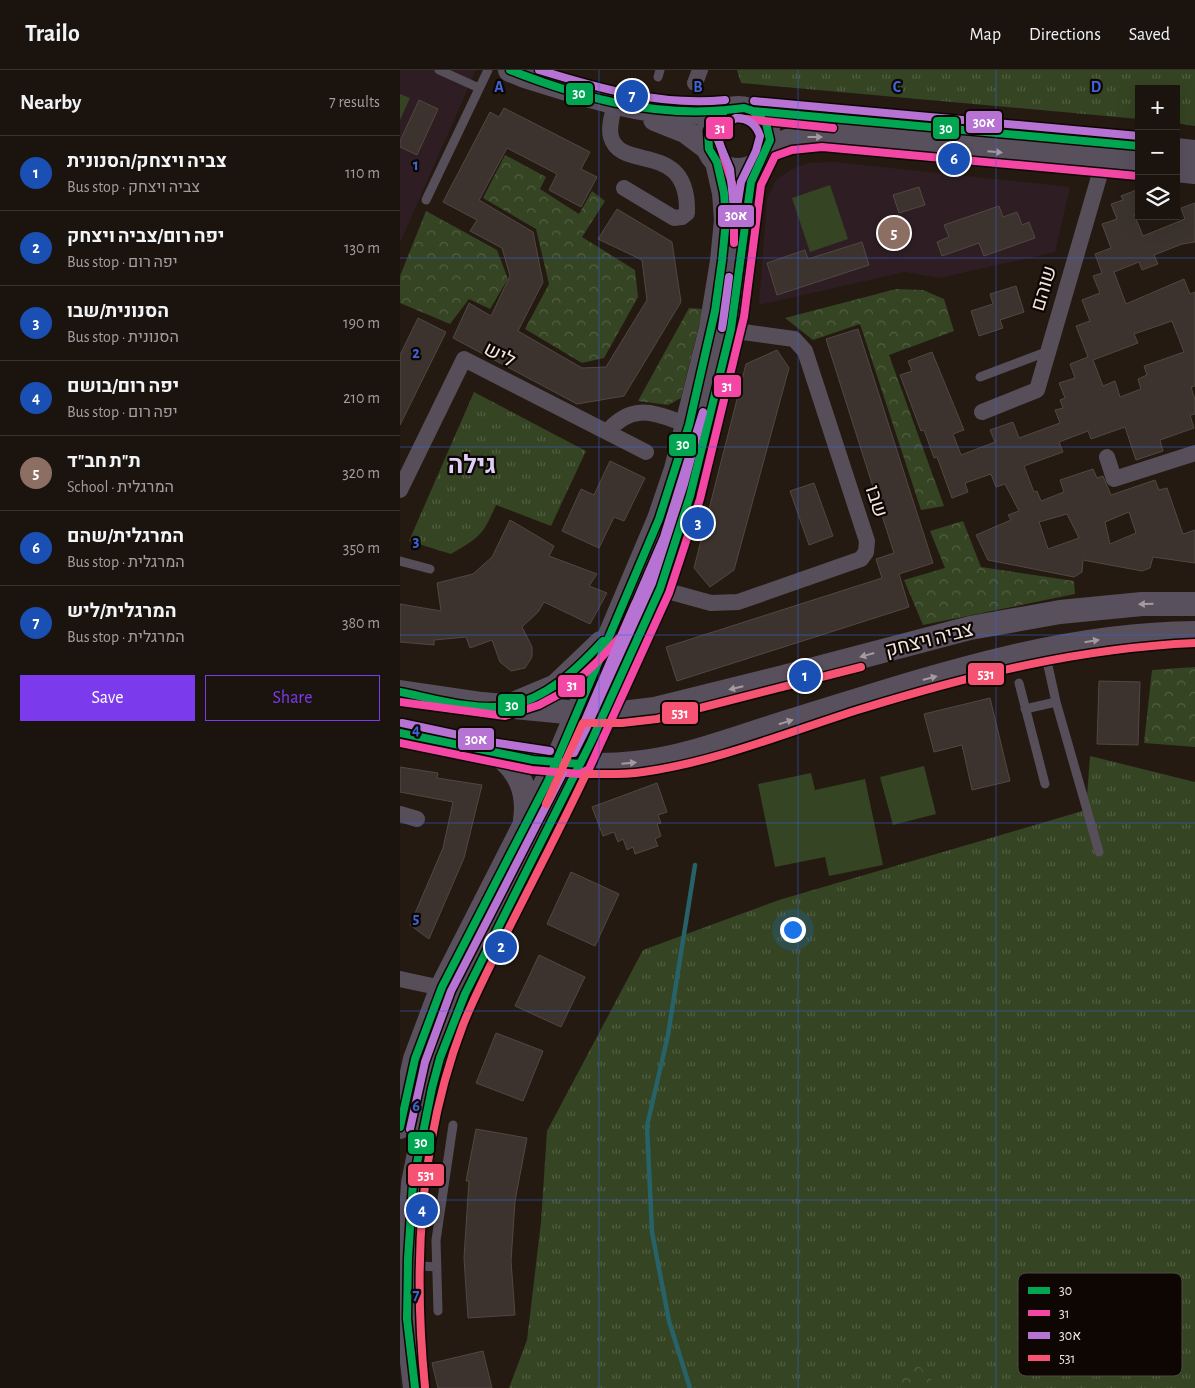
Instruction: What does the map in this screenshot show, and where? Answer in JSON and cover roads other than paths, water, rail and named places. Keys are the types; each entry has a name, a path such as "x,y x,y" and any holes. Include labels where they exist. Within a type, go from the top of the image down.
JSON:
{"street":[{"path":"510,70 617,103 685,131 713,156 736,170 745,169 765,154 790,140 822,137 1106,153 1135,147"},
{"path":"617,103 688,114 735,108 1106,153 1135,164"},
{"path":"617,103 610,131 611,139 625,153 659,162 675,171 682,180 686,192 687,213 682,218 674,218 624,188"},
{"path":"721,329 726,220 724,193 707,140 712,122 726,110"},
{"path":"415,1388 406,1319 404,1256 423,1126 440,1058 465,994 605,714 660,589 690,496 698,427 721,329 742,263 748,195 751,182 770,140 766,123 753,111"},
{"path":"1180,150 1195,152"},
{"name":"שוהם","path":"982,412 1037,390 1046,352 1106,153"},
{"path":"1180,170 1195,172"},
{"name":"שבו","path":"660,589 711,603 738,602 861,559 866,552 867,541 805,351 794,339 721,329"},
{"name":"ליש","path":"400,490 464,359 646,452"},
{"path":"607,432 615,423 628,415 645,411 698,427"},
{"path":"400,1127 416,1059 442,987 556,763 698,427"},
{"path":"1107,457 1114,479 1195,453"},
{"name":"צביה ויצחק","path":"400,692 505,706 605,714 655,708 970,628 1060,612 1142,604 1195,604"},
{"path":"505,706 536,696 562,682 612,631"},
{"name":"צביה ויצחק","path":"400,733 498,754 556,763 632,763 686,752 921,680 1044,649 1110,638 1195,633"},
{"path":"498,754 512,766 522,782 526,804 525,822"},
{"path":"400,814 417,819"},
{"path":"400,979 442,987 465,994"}],"lane":[{"path":"439,70 479,88"},
{"path":"426,200 488,70"},
{"path":"980,377 1046,352"},
{"path":"400,561 430,569"},
{"path":"1044,649 1056,702 1099,852"},
{"path":"1019,683 1045,784"},
{"path":"1025,709 1056,702"},
{"path":"438,1311 436,1240 453,1125"},
{"path":"404,1256 423,1266 436,1267"}],"waterway":[{"path":"690,1388 669,1321 652,1232 647,1126 668,1035 695,865"}],"place":[{"name":"המרגלית/ליש","path":"632,96"},
{"name":"המרגלית/שהם","path":"954,159"},
{"name":"ת\"ת חב\"ד","path":"894,233"},
{"name":"הסנונית/שבו","path":"698,523"},
{"name":"צביה ויצחק/הסנונית","path":"805,676"},
{"name":"יפה רום/צביה ויצחק","path":"501,947"},
{"name":"יפה רום/בושם","path":"422,1210"}],"district":[{"name":"גילה","path":"472,464"}]}
